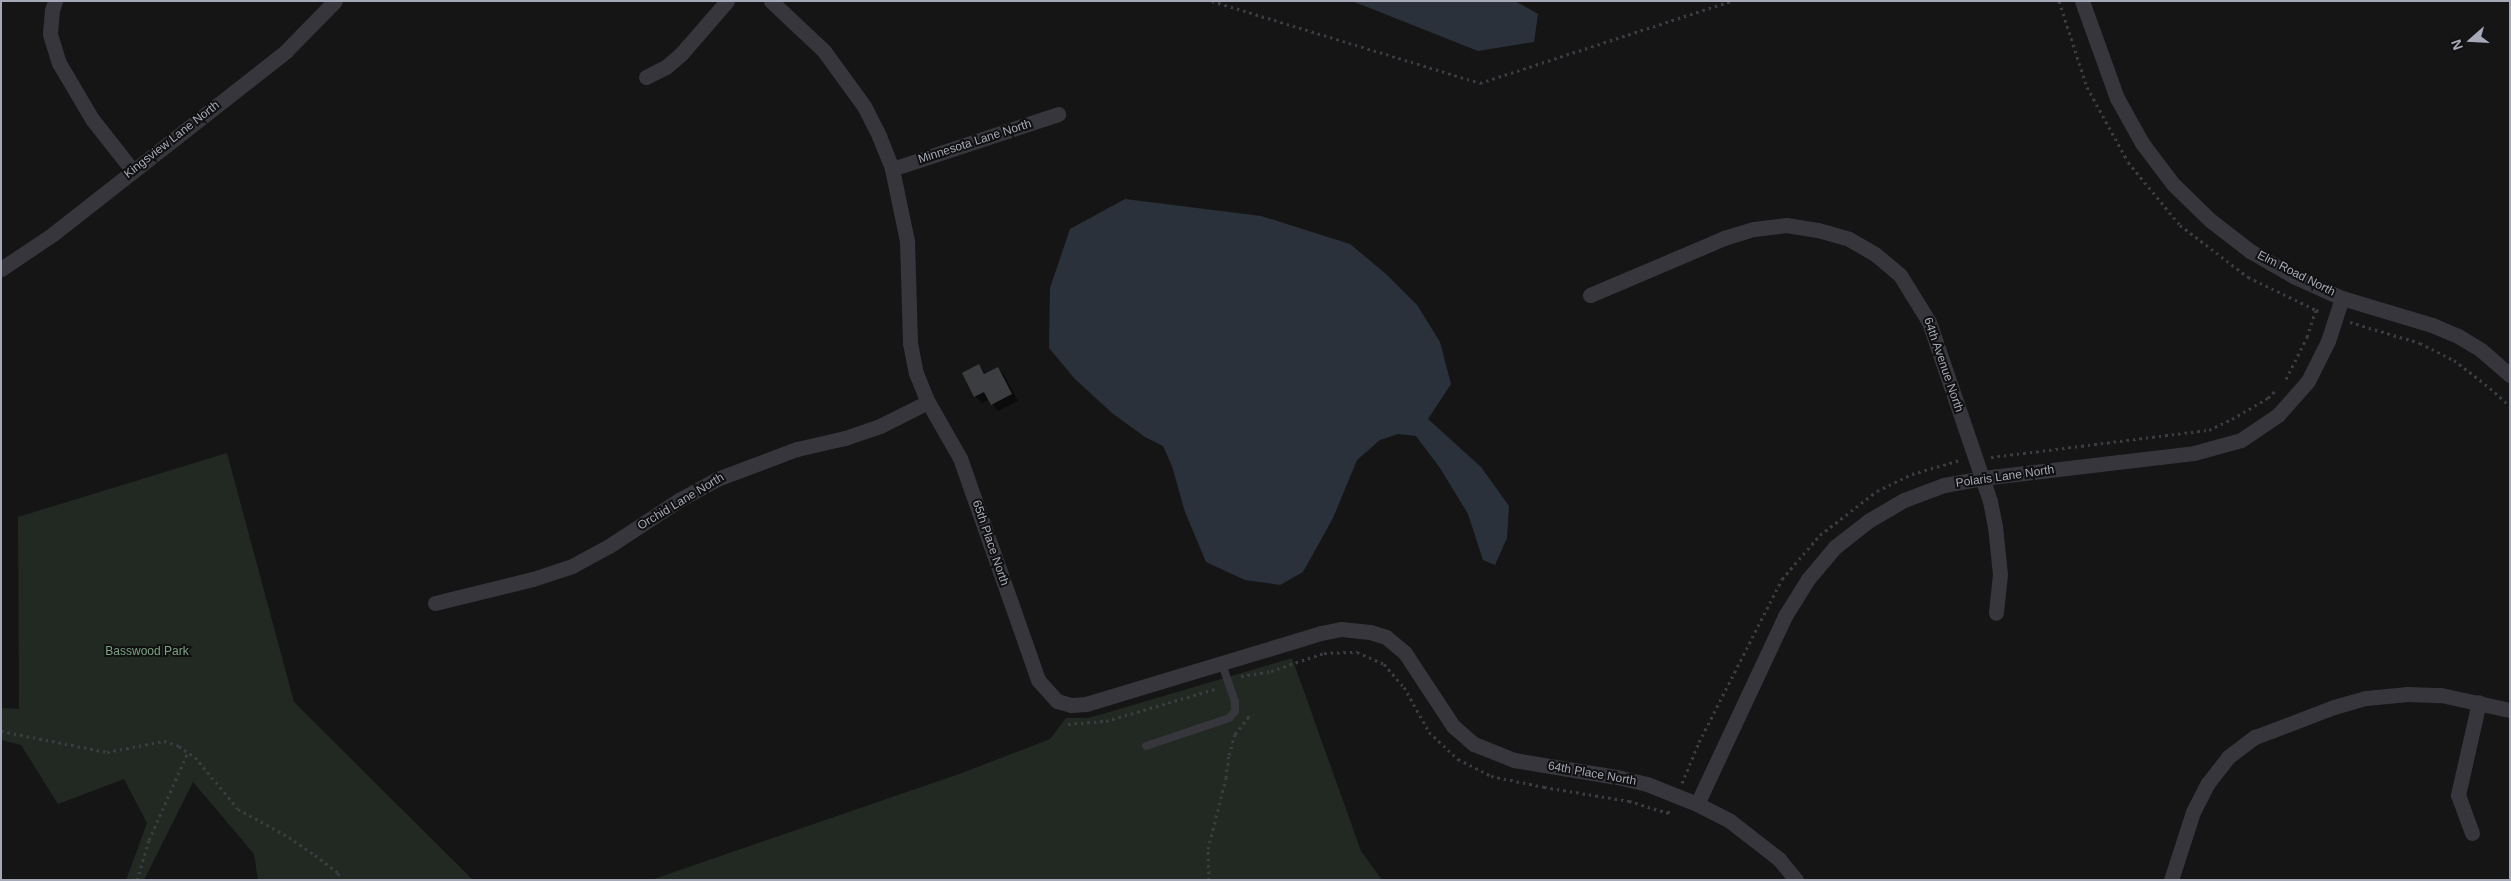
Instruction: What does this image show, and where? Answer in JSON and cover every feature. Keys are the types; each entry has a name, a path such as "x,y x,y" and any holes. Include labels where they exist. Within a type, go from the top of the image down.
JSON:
{"street":[{"path":"55,1 50,34 60,64 86,111 133,171"},
{"name":"Kingsview Lane North","path":"1,269 53,234 286,51 335,1"},
{"path":"646,76 666,67 681,54 727,1"},
{"name":"65th Place North","path":"771,1 824,51 848,81 864,106 892,169 907,241 910,344 916,373 928,402 960,458 1038,680 1046,692 1057,701 1071,705 1086,704 1321,633 1340,629 1357,629 1386,637 1404,653 1439,705"},
{"name":"Elm Road North","path":"2082,1 2117,98 2142,143 2173,184 2210,220 2250,251 2295,277 2342,298 2432,325 2458,336 2481,350 2510,375"},
{"name":"Minnesota Lane North","path":"892,169 1058,114"},
{"name":"64th Avenue North","path":"1590,295 1724,238 1754,229 1786,225 1818,230 1849,239 1875,254 1900,276 1916,298 1929,322 1982,478 1995,526 2000,574 1996,613"},
{"name":"Polaris Lane North","path":"1697,804 1785,616 1808,579 1835,547 1868,521 1904,500 1944,485 1982,478 2194,453 2241,440 2278,415 2308,382 2328,341 2342,298"},
{"name":"Orchid Lane North","path":"435,603 533,579 572,566 609,546 679,500 716,479 797,449 845,438 882,425 928,402"},
{"path":"2170,880 2194,812 2208,783 2228,757 2255,737 2282,725 2366,698 2408,694 2441,695 2510,710"},
{"path":"2472,833 2458,795 2479,702"},
{"name":"64th Place North","path":"1439,705 1453,726 1474,744 1496,754 1514,760 1617,777 1647,784 1697,804 1730,822 1779,859 1796,880"}],"lane":[{"path":"1146,746 1229,718 1235,711 1235,702 1222,664"}],"path":[{"path":"1212,1 1480,83 1731,1"},
{"path":"1242,676 1244,684"},
{"path":"1209,880 1208,850 1226,778 1229,755 1235,734 1248,718 1249,709"},
{"path":"1,731 107,752 164,741 179,746 200,764 238,809 289,837 338,873 341,880"},
{"path":"136,880 149,840 188,752"}],"green space":[{"name":"Basswood Park","path":"227,453 294,702 473,880 258,880 254,854 193,782 144,880 126,880 147,823 124,779 58,804 21,745 1,740 1,708 19,709 18,517"},
{"path":"1292,658 1361,851 1382,880 651,880 962,773 1050,739 1066,718 1089,718"}],"shaded area":[{"path":"1352,1 1515,1 1538,14 1534,42 1478,51"},
{"path":"1125,199 1261,216 1350,244 1386,274 1417,305 1440,342 1451,384 1428,419 1481,467 1509,506 1507,538 1495,565 1483,560 1468,514 1440,468 1416,436 1398,434 1380,440 1357,460 1333,518 1303,572 1280,585 1245,580 1206,562 1185,512 1172,466 1163,446 1145,437 1112,413 1075,379 1049,348 1050,288 1070,229"}],"building":[{"path":"979,364 984,374 998,367 1012,394 991,405 984,392 974,397 962,373"}]}
